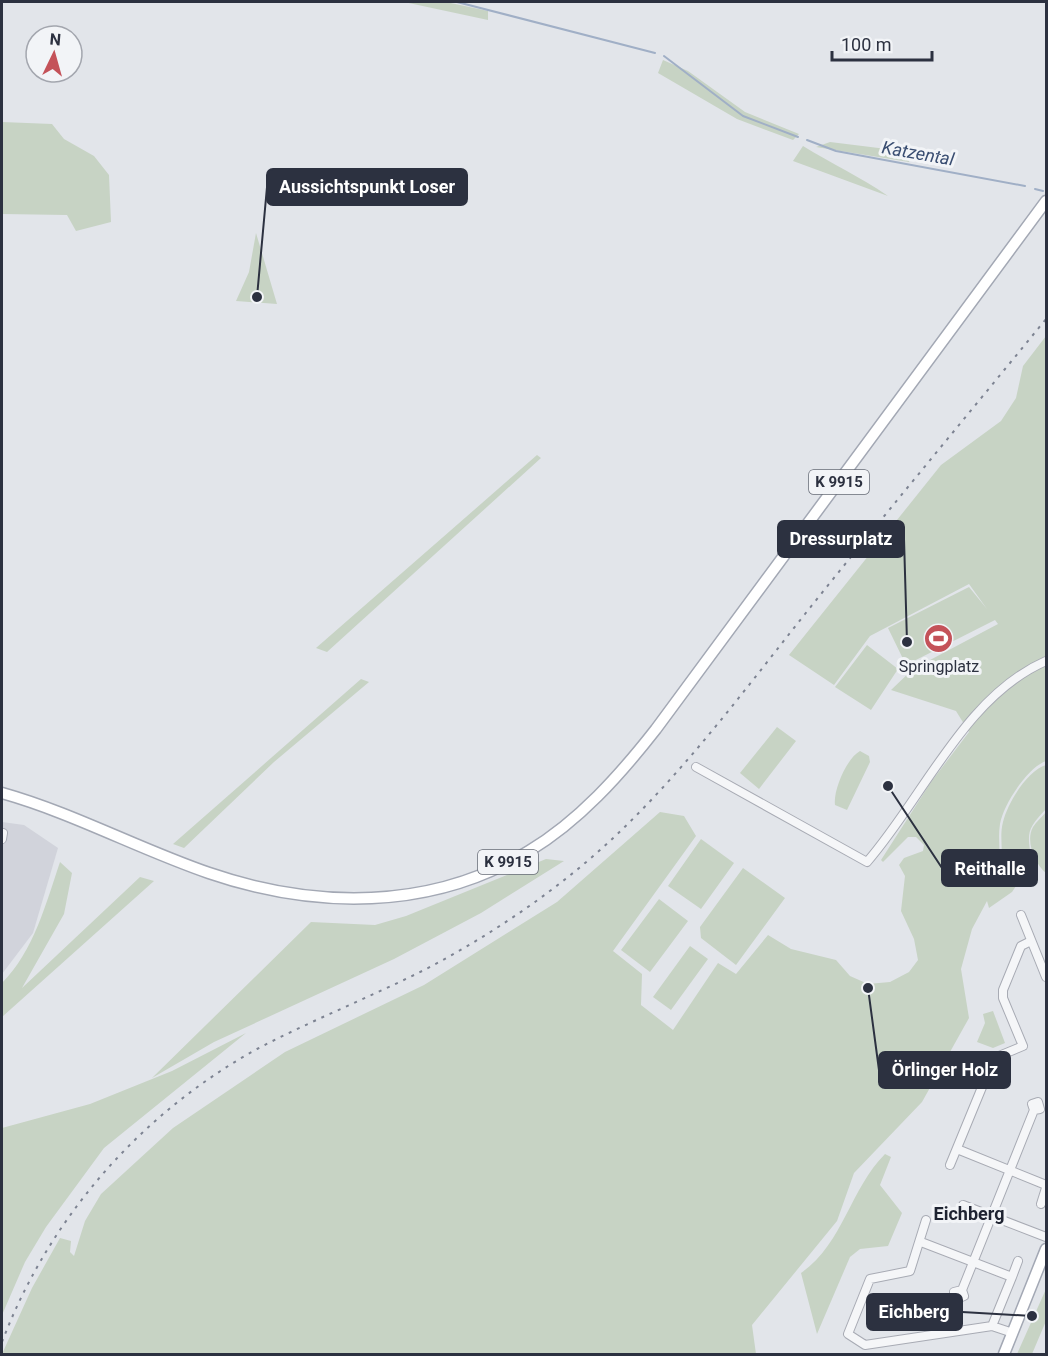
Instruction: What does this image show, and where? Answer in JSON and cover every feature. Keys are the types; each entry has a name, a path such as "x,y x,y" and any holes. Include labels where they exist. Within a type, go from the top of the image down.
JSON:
{"main road":[{"name":"K 9915","path":"2,793 54,810 209,873 267,890 324,899 372,899 431,891 466,880 529,851 579,813 643,746 1047,201"},
{"path":"1004,1354 1047,1249"}],"street":[{"path":"696,767 867,862 887,839 946,751 1005,686 1047,661"},
{"path":"1021,915 1047,977"},
{"path":"950,1164 994,1058 1023,1046 1003,998 1003,990 1021,946 1031,941"},
{"path":"962,1290 976,1264 990,1215 1034,1110"},
{"path":"957,1149 1047,1186 1041,1204"},
{"path":"963,1205 1047,1237"},
{"path":"926,1220 921,1242 910,1271 870,1279 848,1335 866,1345 992,1326 1013,1333"},
{"path":"921,1242 1012,1277"},
{"path":"992,1326 1018,1261"}],"shaded area":[{"path":"2,822 24,825 58,848 33,933 2,974"}],"green space":[{"path":"404,2 446,2 488,11 488,20"},
{"path":"663,60 688,71 745,112 799,134 793,140 737,119 658,73"},
{"path":"2,122 52,124 64,139 94,156 109,175 111,222 76,231 67,215 2,214"},
{"path":"830,142 911,152 909,162 816,147"},
{"path":"803,146 867,182 888,196 793,161"},
{"path":"256,233 277,304 236,301 249,272"},
{"path":"1046,336 1046,761 1024,779 1011,797 1002,816 996,876 1002,856 1003,822 1009,805 1032,773 1046,765 1046,809 1031,827 1029,838 1032,862 1012,892 989,908 987,901 972,929 961,969 969,1018 922,1102 854,1173 837,1221 752,1325 756,1354 2,1354 32,1288 60,1238 71,1241 70,1252 74,1256 85,1221 101,1194 173,1128 285,1052 424,985 557,902 660,812 684,816 696,836 613,951 642,974 641,1005 673,1030 718,963 736,974 768,935 791,949 836,960 850,976 868,984 890,982 909,972 918,960 914,939 901,911 905,876 899,865 904,858 923,851 924,845 916,837 908,837 883,862 881,860 931,782 969,732 956,711 891,690 913,669 998,624 995,620 906,665 888,628 969,587 987,609 969,584 870,636 834,685 789,655 941,465 1001,421 1016,398 1023,366"},
{"path":"537,455 541,458 327,652 316,648"},
{"path":"867,645 898,669 871,710 835,687"},
{"path":"361,679 369,682 274,762 184,848 173,844"},
{"path":"777,727 796,741 759,789 740,773"},
{"path":"860,751 869,756 870,762 847,810 835,805 836,791 850,760"},
{"path":"1046,812 1046,873 1032,852 1030,839 1033,827"},
{"path":"701,839 734,863 701,909 668,886"},
{"path":"546,859 564,861 481,913 394,959 214,1042 152,1078 311,922 375,925 406,916"},
{"path":"60,862 72,873 64,914 22,988 140,877 154,881 2,1017 2,983 23,956 31,941"},
{"path":"743,868 785,898 736,965 701,938 700,927"},
{"path":"659,899 688,921 650,972 621,950"},
{"path":"690,946 708,959 671,1010 653,997"},
{"path":"993,1011 1005,1043 993,1048 977,1042 985,1023 983,1014"},
{"path":"246,1033 104,1148 46,1227 25,1262 2,1315 2,1128 90,1104 172,1071"},
{"path":"885,1154 891,1157 880,1185 902,1213 888,1246 860,1249 850,1257 817,1334 801,1273 827,1247 863,1183"},
{"path":"1046,1289 1046,1321 1032,1354 1017,1354"}],"waterway":[{"name":"Katzental","path":"457,2 655,53"},
{"name":"Katzental","path":"664,56 743,116 798,137"},
{"name":"Katzental","path":"807,140 836,151 1025,186"},
{"name":"Katzental","path":"1035,189 1043,191"}],"railway":[{"path":"2,1342 22,1296 45,1253 73,1212 104,1173 138,1137 175,1104 215,1075 257,1049 426,969 499,927 568,877 637,815 712,731 1046,319"}],"place":[{"name":"Aussichtspunkt Loser","path":"257,297"},
{"name":"Springplatz","path":"939,638"},
{"name":"Dressurplatz","path":"907,642"},
{"name":"Reithalle","path":"888,786"},
{"name":"Örlinger Holz","path":"868,988"},
{"name":"Eichberg","path":"1032,1316"}],"district":[{"name":"Eichberg","path":"969,1213"}]}
